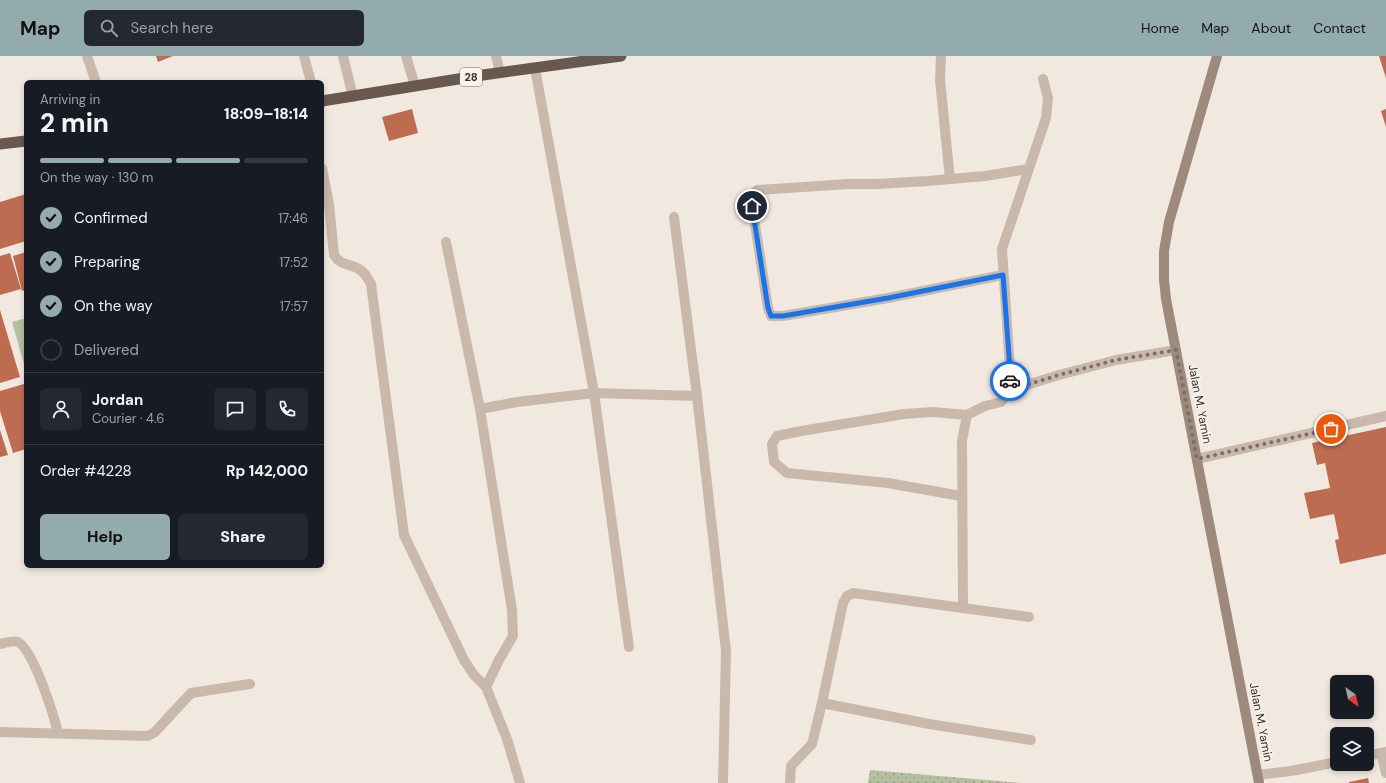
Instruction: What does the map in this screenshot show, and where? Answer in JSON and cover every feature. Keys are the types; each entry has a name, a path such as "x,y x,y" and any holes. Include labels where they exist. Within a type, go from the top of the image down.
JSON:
{"highway":[{"name":"28","path":"324,101 621,56"},
{"path":"0,144 24,141"}],"main road":[{"name":"Jalan M. Yamin","path":"1217,56 1170,217 1164,251 1164,280 1258,779"}],"street":[{"path":"87,56 95,80"},
{"path":"304,56 310,80"},
{"path":"343,56 353,96"},
{"path":"406,56 415,86"},
{"path":"496,56 500,73"},
{"path":"942,56 940,80 950,179"},
{"path":"535,68 594,393 629,647"},
{"path":"961,496 888,482 788,472 774,462 772,444 777,436 875,418 933,412 967,415 985,406 1002,402 1010,390 1010,369 1002,249 1046,118 1048,98 1043,79"},
{"path":"1003,275 873,301 783,316 771,316 768,308 752,206 753,197 757,190 950,179 985,176 1028,169"},
{"path":"324,177 330,204 334,255 338,261 357,268 364,273 372,284 404,535 464,660 474,675 486,687 507,739 520,783"},
{"path":"674,217 697,396 726,651 723,783"},
{"path":"446,242 480,409 512,610 513,636 486,687"},
{"path":"1010,390 1116,360 1176,350"},
{"path":"480,409 517,402 594,393 697,396"},
{"path":"963,608 961,496 962,441 967,415"},
{"path":"1197,459 1386,416"},
{"path":"790,783 791,766 812,744 843,603 847,596 853,593 1029,617"},
{"path":"0,644 13,641 18,642 26,652 37,672 47,696 58,733"},
{"path":"0,732 148,736 155,732 191,693 250,684"},
{"path":"822,703 929,724 1030,740"},
{"path":"1374,755 1384,753 1386,773"},
{"path":"1258,779 1330,763"}],"green space":[{"path":"24,319 24,364 12,322"},
{"path":"870,770 1022,783 868,783"}],"building":[{"path":"156,56 173,56 158,62"},
{"path":"1379,56 1386,56 1386,78"},
{"path":"412,109 418,133 389,141 382,117"},
{"path":"1386,109 1386,127 1381,111"},
{"path":"24,195 24,242 0,249 0,202"},
{"path":"10,253 21,289 0,295 0,256"},
{"path":"24,253 24,290 22,291 13,256"},
{"path":"0,310 20,377 0,383"},
{"path":"24,384 24,450 13,453 0,411 0,391"},
{"path":"1386,427 1386,554 1340,564 1335,540 1339,539 1334,514 1310,519 1304,493 1330,488 1325,463 1317,465 1312,443"},
{"path":"0,430 8,455 0,457"},
{"path":"1368,778 1369,783 1349,783 1349,782"}],"way so far":[{"path":"1010,381 1010,390 1116,360 1176,350 1197,459 1331,429"}],"route":[{"path":"752,206 768,308 771,316 783,316 902,296 1003,275 1010,381"}]}
